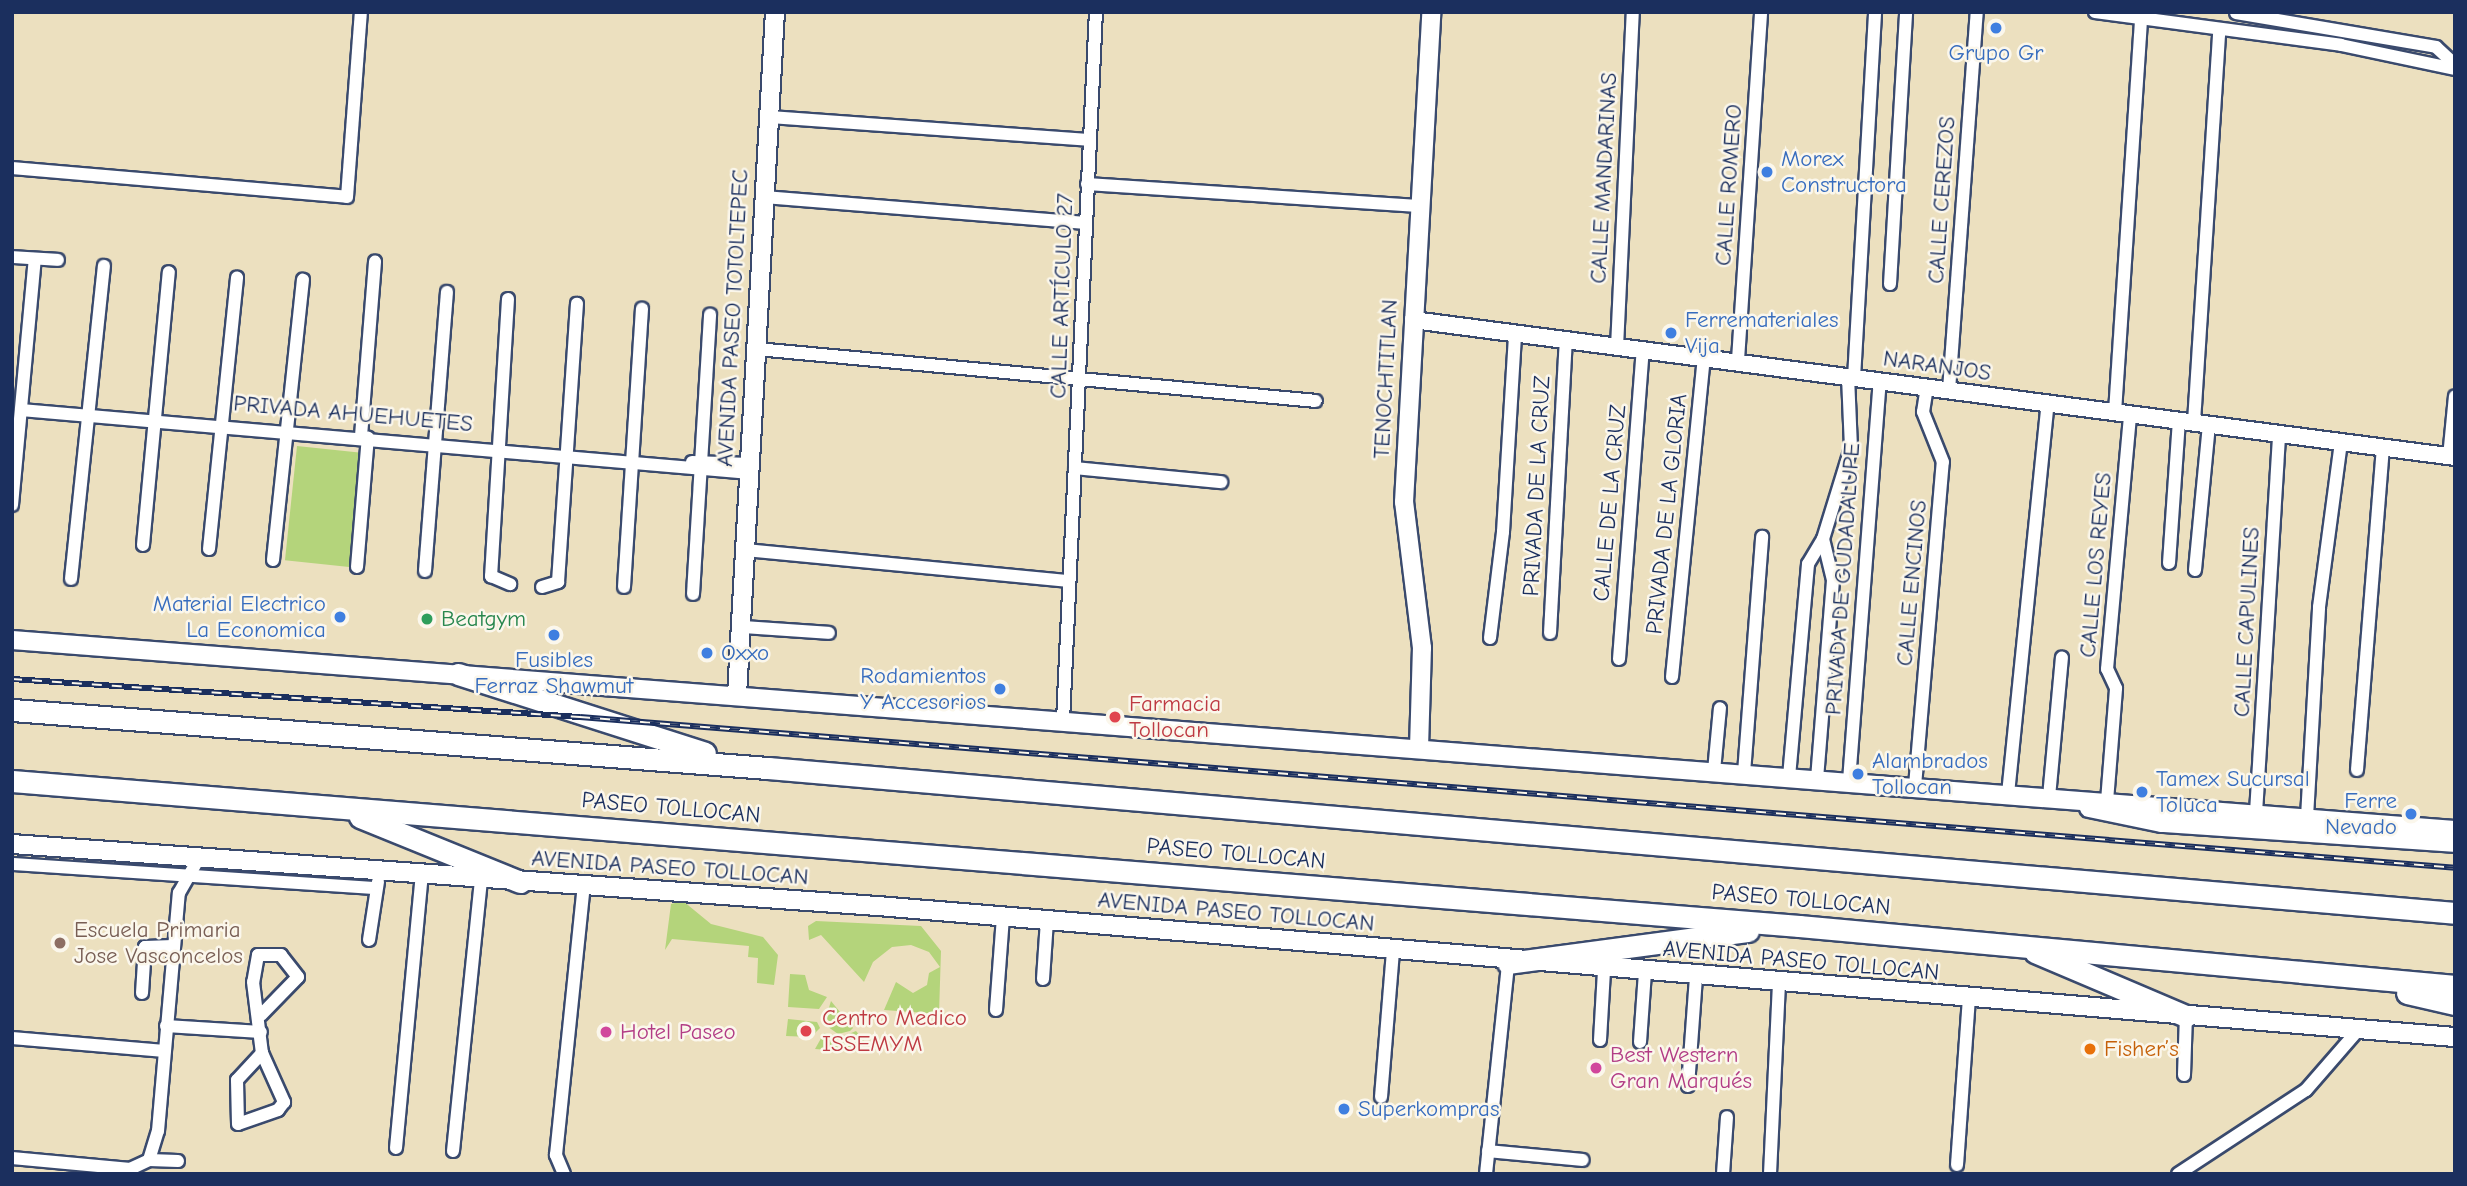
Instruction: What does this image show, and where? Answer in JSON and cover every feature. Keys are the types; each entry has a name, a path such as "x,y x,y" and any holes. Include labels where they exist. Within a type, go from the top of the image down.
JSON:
{"highway":[{"path":"458,674 580,718 768,768"},
{"name":"PASEO TOLLOCAN","path":"12,710 768,768 2455,913"},
{"name":"PASEO TOLLOCAN","path":"12,781 1798,926 2455,986"},
{"path":"332,807 520,882"},
{"path":"2421,910 2455,905"},
{"path":"1508,962 1798,926"},
{"path":"2021,945 2186,1016"},
{"path":"2306,972 2455,1004"}],"main road":[{"name":"AVENIDA PASEO TOTOLTEPEC","path":"737,695 775,12"},
{"name":"TENOCHTITLAN","path":"1419,748 1422,648 1404,502 1418,206 1431,12"},
{"path":"12,640 1789,776 2455,830"},
{"path":"2051,797 2131,819 2288,833 2455,843"},
{"name":"AVENIDA PASEO TOLLOCAN","path":"12,844 199,858 379,880 422,875 1003,917 1604,970 2455,1037"}],"street":[{"path":"12,168 347,197 361,12"},
{"name":"CALLE ARTÍCULO 27","path":"1063,721 1096,12"},
{"name":"CALLE MANDARINAS","path":"1617,347 1633,12"},
{"name":"CALLE ROMERO","path":"1738,360 1761,12"},
{"path":"1789,776 1808,564 1823,540 1851,448 1851,378 1875,12"},
{"path":"1890,284 1906,12"},
{"name":"CALLE CEREZOS","path":"1949,390 1977,12"},
{"path":"2095,12 2220,31 2341,45 2455,67"},
{"path":"2236,13 2436,47 2455,67"},
{"name":"CALLE LOS REYES","path":"2107,801 2116,688 2107,669 2123,413 2141,19"},
{"path":"2195,570 2194,422 2220,31"},
{"path":"769,117 1089,139"},
{"path":"1087,184 1418,206"},
{"path":"764,197 1086,223"},
{"path":"12,257 58,260"},
{"path":"12,505 35,259"},
{"path":"357,567 375,262"},
{"path":"71,579 86,415 104,266"},
{"path":"143,545 169,272"},
{"path":"209,549 237,277"},
{"path":"273,560 303,280"},
{"path":"425,571 447,292"},
{"path":"508,299 491,576 510,584"},
{"path":"542,587 558,582 577,304"},
{"path":"624,587 642,309"},
{"path":"693,594 710,315"},
{"name":"NARANJOS","path":"1413,320 1566,341 1738,360 1851,378 2452,457"},
{"path":"1490,638 1503,532 1515,333"},
{"name":"PRIVADA DE LA CRUZ","path":"1550,633 1566,341"},
{"path":"757,349 1316,401"},
{"name":"CALLE DE LA CRUZ","path":"1619,659 1643,350"},
{"name":"PRIVADA DE LA GLORIA","path":"1672,677 1704,357"},
{"name":"PRIVADA DE GUDADALUPE","path":"1849,781 1880,381"},
{"name":"CALLE ENCINOS","path":"1915,786 1943,462 1923,412 1927,387"},
{"path":"2452,457 2455,396"},
{"path":"2008,794 2049,403"},
{"name":"PRIVADA AHUEHUETES","path":"21,410 750,468"},
{"path":"2169,563 2194,422"},
{"name":"CALLE CAPULINES","path":"2256,813 2279,434"},
{"path":"2307,817 2319,607 2341,442"},
{"path":"2357,770 2383,449"},
{"path":"1074,468 1221,482"},
{"path":"1744,773 1762,537"},
{"path":"1817,779 1833,580 1823,540"},
{"path":"746,550 1069,581"},
{"path":"742,627 829,633"},
{"path":"2051,797 2062,658"},
{"path":"1714,771 1720,708"},
{"path":"162,856 179,893"},
{"path":"149,1160 158,1130 179,893 199,858"},
{"path":"12,864 191,875 379,880 369,940"},
{"path":"396,1148 422,875"},
{"path":"453,1151 481,879"},
{"path":"564,1174 556,1155 584,886"},
{"path":"996,1010 1003,917"},
{"path":"1043,979 1047,921"},
{"path":"142,993 145,947 173,946"},
{"path":"1381,1097 1393,950"},
{"path":"261,1015 297,979 281,955 262,953 254,962 261,1015 262,1053 283,1105 238,1124 237,1080 262,1053"},
{"path":"1486,1174 1508,962"},
{"path":"1600,1040 1604,970"},
{"path":"1640,1042 1646,973"},
{"path":"1688,1086 1696,977"},
{"path":"1770,1174 1779,984"},
{"path":"1957,1165 1969,999"},
{"path":"2184,1075 2186,1016"},
{"path":"166,1026 261,1032"},
{"path":"2178,1174 2306,1090 2358,1030"},
{"path":"12,1038 164,1051"},
{"path":"1723,1174 1727,1117"},
{"path":"1488,1151 1583,1160"},
{"path":"12,1158 130,1169 149,1160 178,1161"}],"green space":[{"path":"297,446 364,453 352,567 285,560"},
{"path":"683,901 711,924 763,937 778,955 774,985 757,983 758,958 748,957 749,946 672,939 665,950 671,904"},
{"path":"816,921 921,926 941,951 939,1014 884,1010 896,982 913,993 927,985 929,973 940,967 929,952 911,945 892,947 873,962 864,982 821,935 809,940 808,926"},
{"path":"790,974 805,975 809,990 827,997 819,1009 788,1007"},
{"path":"831,1001 853,1028 850,1031 838,1034 824,1024"},
{"path":"788,1019 817,1022 820,1028 811,1037 786,1036"},
{"path":"856,1031 866,1043 855,1052 815,1049 824,1033 839,1038"}],"railway":[{"path":"12,679 580,717 2455,868"}],"place":[{"name":"Grupo Gr","path":"1996,28"},
{"name":"Morex Constructora","path":"1767,172"},
{"name":"Ferremateriales Vija","path":"1671,333"},
{"name":"Material Electrico La Economica","path":"340,617"},
{"name":"Beatgym","path":"427,619"},
{"name":"Fusibles Ferraz Shawmut","path":"554,635"},
{"name":"Oxxo","path":"707,653"},
{"name":"Rodamientos Y Accesorios","path":"1000,689"},
{"name":"Farmacia Tollocan","path":"1115,717"},
{"name":"Alambrados Tollocan","path":"1858,774"},
{"name":"Tamex Sucursal Toluca","path":"2142,792"},
{"name":"Ferre Nevado","path":"2411,814"},
{"name":"Escuela Primaria Jose Vasconcelos","path":"60,943"},
{"name":"Centro Medico ISSEMYM","path":"806,1031"},
{"name":"Hotel Paseo","path":"606,1032"},
{"name":"Fisher’s","path":"2090,1049"},
{"name":"Best Western Gran Marqués","path":"1596,1068"},
{"name":"Superkompras","path":"1344,1109"}]}
